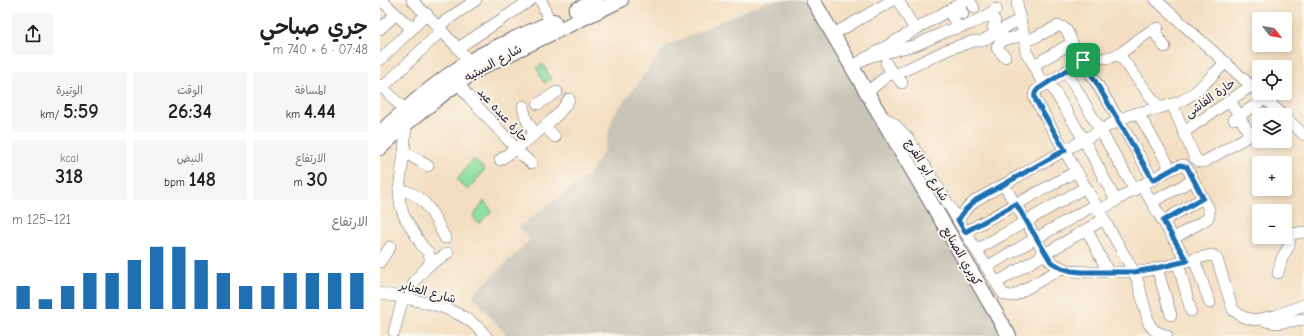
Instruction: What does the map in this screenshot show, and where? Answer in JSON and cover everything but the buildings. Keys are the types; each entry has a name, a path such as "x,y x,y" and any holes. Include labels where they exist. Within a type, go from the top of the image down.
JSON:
{"main road":[{"name":"شارع السبتيه","path":"380,148 406,117 446,78 469,62 598,0"},
{"name":"شارع السبتيه","path":"380,133 484,66 620,0"},
{"name":"شارع ابو الفرج","path":"817,2 832,35 878,114"},
{"name":"كوبري الصنايع","path":"878,114 927,194 1009,336"}],"street":[{"path":"382,0 412,29"},
{"path":"428,266 430,257 428,252 422,246 404,216 400,203 399,188 404,152 406,117 381,86 440,28 476,0"},
{"path":"458,48 530,0"},
{"path":"541,0 550,23"},
{"path":"832,35 893,0"},
{"path":"898,0 915,30"},
{"path":"1017,0 1026,52 1038,75 1047,83 1084,140 1116,201"},
{"path":"1156,0 1252,86"},
{"path":"417,1 469,62"},
{"path":"850,67 866,58 885,41 915,30 963,6"},
{"path":"962,44 957,28 963,6"},
{"path":"866,58 916,46 957,28 973,23 993,11 995,21 993,27 1001,35"},
{"path":"380,29 396,14"},
{"path":"381,56 427,14"},
{"path":"1005,57 997,48 1001,35 1011,24 1020,20"},
{"path":"866,93 893,69 913,66 936,54 962,44 974,40 982,41 1001,35 1024,39 1058,26 1062,26 1066,29 1072,43 1119,120 1153,180"},
{"path":"1105,58 1119,54 1148,32 1156,29 1165,47"},
{"path":"1034,65 1072,43"},
{"path":"916,46 924,61"},
{"path":"902,50 913,66"},
{"path":"1119,54 1159,108"},
{"path":"1083,60 1035,92 1034,97 1134,272 1149,324 1154,331 1167,336"},
{"path":"958,220 966,209 976,200 1119,120 1138,113 1172,104 1190,96 1226,62"},
{"path":"893,69 902,83"},
{"path":"1066,71 1101,130 1139,188 1152,202 1210,303"},
{"name":"حارة عبده عيد","path":"458,82 468,96 531,163"},
{"path":"500,160 516,148 543,133 566,103 553,95 538,104"},
{"name":"حارة الفاشى","path":"1184,132 1230,100 1252,95"},
{"path":"1230,100 1237,118 1252,130"},
{"path":"1237,118 1253,100"},
{"path":"1267,100 1275,108"},
{"path":"1172,104 1196,160 1200,162 1204,162 1252,135"},
{"path":"523,106 526,119 543,133"},
{"path":"1138,113 1168,164 1168,169 1166,172"},
{"name":"شارع ابو الفرج","path":"878,114 894,124 908,138 1003,294 1007,296 1015,295 1062,268"},
{"path":"1292,124 1304,135"},
{"path":"404,152 428,166"},
{"path":"986,267 1036,238 1100,211 1166,172 1180,165 1184,165 1187,167 1210,212 1207,219 1174,238"},
{"path":"965,232 1077,171"},
{"path":"1152,202 1193,180"},
{"path":"1004,185 1045,254 1051,262 1062,268 1082,272 1134,272 1211,255 1214,256 1218,263 1233,310 1243,317 1255,320 1277,322 1304,319"},
{"path":"976,250 1086,187"},
{"path":"399,188 407,190 422,199 432,212 445,238"},
{"path":"1163,221 1203,198"},
{"path":"996,283 1087,230 1100,211"},
{"path":"1087,230 1108,272"},
{"path":"1292,233 1304,232"},
{"path":"1278,273 1282,258 1289,244"},
{"path":"380,262 390,247"},
{"path":"394,332 405,299 414,283 428,266 448,253"},
{"path":"1186,261 1191,311"},
{"path":"1157,268 1171,315"},
{"name":"شارع العنابر","path":"380,293 451,310 474,324 486,336"},
{"path":"1255,320 1275,316 1304,305"}],"shaded area":[{"path":"769,0 809,0 1015,336 507,336 472,295 530,240 519,227 589,175 604,150 613,116 666,46"}],"green space":[{"path":"543,64 551,79 544,83 537,68"},
{"path":"473,159 485,169 468,190 457,180"},
{"path":"484,201 492,211 479,224 473,217"}],"route":[{"path":"1083,60 1153,180 1180,165 1187,167 1203,198 1163,221 1187,261 1146,271 1072,271 1051,262 1016,204 965,232 958,220 966,209 976,200 1065,150 1036,101 1034,97 1035,92 1083,60"}]}
